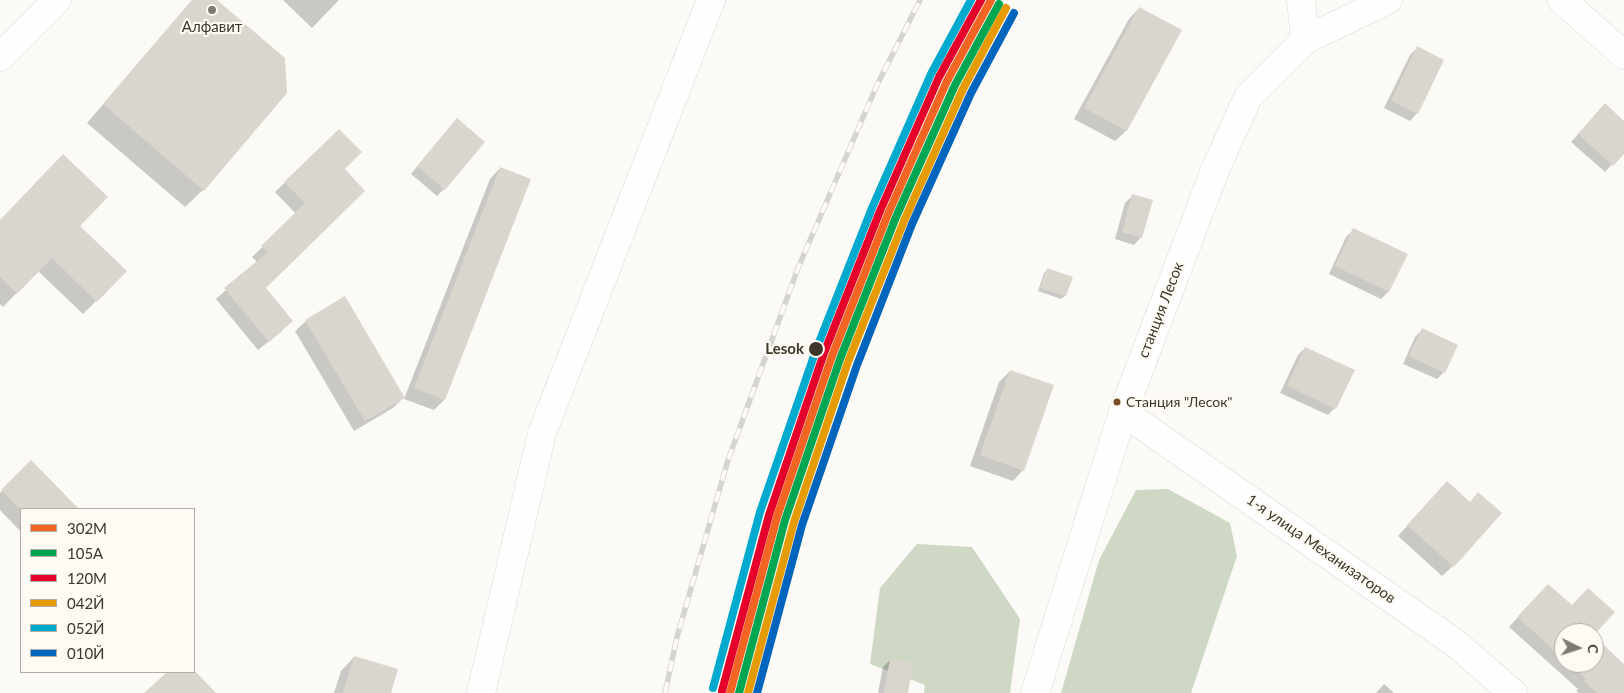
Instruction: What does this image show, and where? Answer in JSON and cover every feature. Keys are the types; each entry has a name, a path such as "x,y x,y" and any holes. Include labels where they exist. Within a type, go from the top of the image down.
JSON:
{"street":[{"path":"0,57 57,0"},
{"path":"481,693 542,433 711,0"},
{"path":"1300,0 1304,40"},
{"name":"станция Лесок","path":"1035,693 1123,412 1215,170 1248,97 1304,40 1388,0"},
{"path":"1562,0 1624,55"},
{"name":"1-я улица Механизаторов","path":"1123,412 1455,642 1513,693"}],"green space":[{"path":"1168,489 1230,523 1237,556 1191,693 1061,693 1099,560 1136,490"},
{"path":"917,544 972,547 1020,619 1010,693 924,693 925,685 870,664 880,588"}],"building":[{"path":"192,0 217,0 285,58 287,93 204,191 103,104"},
{"path":"1139,7 1182,30 1127,131 1084,108"},
{"path":"1417,46 1444,60 1418,114 1391,101"},
{"path":"1605,103 1624,121 1624,154 1613,166 1578,134"},
{"path":"457,118 485,142 445,190 417,166"},
{"path":"339,129 362,152 345,169 365,191 266,288 293,321 269,342 224,288 267,253 261,246 305,203 284,182"},
{"path":"63,154 108,197 80,226 127,271 97,302 52,258 17,294 0,277 0,220"},
{"path":"500,167 531,179 445,400 414,388"},
{"path":"1132,194 1153,200 1142,238 1122,232"},
{"path":"1353,228 1408,254 1389,292 1335,266"},
{"path":"1047,268 1073,277 1066,296 1040,288"},
{"path":"345,296 405,398 365,421 305,320"},
{"path":"1422,328 1458,345 1445,373 1409,356"},
{"path":"1305,347 1355,370 1336,409 1287,386"},
{"path":"1010,370 1054,385 1024,471 980,455"},
{"path":"31,460 78,508 20,509 1,490"},
{"path":"1447,481 1470,502 1478,492 1502,513 1454,567 1407,525"},
{"path":"1548,584 1572,605 1588,588 1615,612 1604,624 1554,623 1554,650 1517,617"},
{"path":"1604,645 1624,664 1624,693 1597,693 1584,681 1586,679 1579,673 1604,673"},
{"path":"354,656 398,669 391,693 343,693"},
{"path":"890,659 913,663 908,693 884,693"},
{"path":"196,672 216,693 144,693 166,673"}],"railway":[{"path":"665,693 677,637 728,460 798,268 877,85 920,0"}],"transit line":[{"name":"052Й","path":"713,688 760,512 816,350 872,208 931,74 971,0"},
{"name":"120М","path":"722,691 769,515 824,353 880,211 939,77 981,0"},
{"name":"302М","path":"730,693 777,517 832,356 888,214 947,81 991,0"},
{"name":"105А","path":"739,693 785,520 840,359 896,217 955,85 999,4"},
{"name":"042Й","path":"748,693 794,522 848,362 904,221 963,89 1006,8"},
{"name":"010Й","path":"757,693 802,525 857,365 912,224 971,93 1014,13"}],"place":[{"name":"Алфавит","path":"212,10"},
{"name":"Lesok","path":"816,349"},
{"name":"Станция \"Лесок\"","path":"1117,402"}]}
